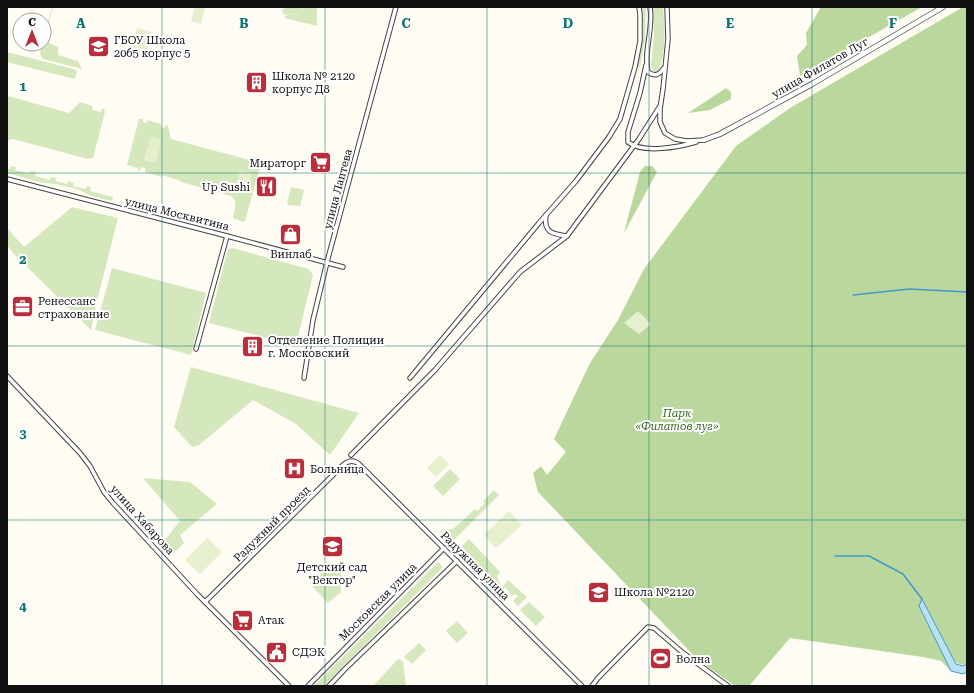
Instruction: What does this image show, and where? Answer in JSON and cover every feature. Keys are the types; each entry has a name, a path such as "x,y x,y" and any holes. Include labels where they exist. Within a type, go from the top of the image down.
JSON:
{"street":[{"name":"улица Лаптева","path":"304,378 313,320 327,262 396,7"},
{"path":"410,378 576,181 610,137 620,118 635,67 640,41 639,7"},
{"path":"650,7 650,37 646,65 648,72 652,75 661,74 665,67"},
{"name":"улица Филатов Луг","path":"667,7 668,40 660,106 660,122 665,133 675,139 687,141 704,140"},
{"name":"улица Филатов Луг","path":"646,65 640,93 628,132 628,142 636,147 667,148 685,145 720,134 812,84 943,7"},
{"path":"351,455 435,370 520,272 567,236 639,139 660,106"},
{"name":"улица Москвитина","path":"7,179 343,267"},
{"path":"547,214 545,222 546,228 551,233 567,236"},
{"path":"196,349 227,236"},
{"name":"улица Хабарова","path":"7,376 80,453 90,466 107,497 205,602 289,686"},
{"name":"Радужный проезд","path":"205,602 346,462 353,461"},
{"name":"Радужная улица","path":"353,461 358,463 582,686"},
{"name":"Московская улица","path":"308,686 444,548"},
{"path":"330,686 344,670 457,561"},
{"path":"592,686 648,627 654,628 682,652 728,686"}],"green space":[{"path":"195,7 205,7 201,24 191,21"},
{"path":"287,7 303,7 302,10 304,7 316,7 317,26 285,18 285,16 300,13 283,14 283,9"},
{"path":"642,7 646,7 645,39 640,67 638,66 643,37"},
{"path":"653,7 663,7 664,31 663,55 659,71 654,72 651,66 654,34"},
{"path":"821,7 922,7 800,76 797,56 807,45 806,33"},
{"name":"Парк «Филатов луг»","path":"963,7 967,7 967,664 963,665 954,660 936,639 951,671 941,661 923,657 790,638 749,686 735,686 698,660 538,492 533,473 541,466 547,475 566,452 554,439 590,363 618,320 644,269 736,146 790,108"},
{"path":"137,28 152,32 145,59 129,55"},
{"path":"52,44 58,47 58,55 78,61 82,69 43,59 40,52 52,52"},
{"path":"7,52 77,70 75,79 7,62"},
{"path":"726,88 731,92 731,99 710,110 688,113"},
{"path":"8,96 69,113 80,102 92,106 93,110 101,112 102,108 104,109 105,112 93,158 88,159 13,139 7,141"},
{"path":"139,119 143,119 143,122 147,123 147,120 161,124 161,127 165,128 166,125 168,126 171,139 261,163 245,221 243,222 233,218 235,201 231,196 162,175 161,177 145,172 145,168 141,167 140,171 138,168 127,165"},
{"path":"153,137 159,139 161,142 156,162 153,163 144,160 150,139"},
{"path":"11,166 16,167 15,170 30,174 31,171 36,172 35,176 50,180 51,177 56,178 55,181 67,184 68,181 74,183 73,186 86,189 87,186 91,187 90,191 113,197 112,201 91,196 77,189 44,183 7,173 7,168 10,169"},
{"path":"645,166 652,166 657,172 624,233 640,172"},
{"path":"240,170 252,173 247,194 235,190"},
{"path":"291,187 304,190 300,206 288,205 287,203"},
{"path":"72,207 118,218 91,330 15,255 7,245 7,228 24,247"},
{"path":"232,248 309,269 313,275 296,345 209,323 227,252"},
{"path":"112,268 206,293 191,355 95,330"},
{"path":"638,311 651,324 639,334 624,323"},
{"path":"191,367 359,413 330,455 296,424 253,400 199,445 192,447 174,427"},
{"path":"440,455 449,464 436,477 427,468"},
{"path":"450,469 460,479 443,496 433,486"},
{"path":"143,478 190,482 217,504 180,535 184,543 173,554 164,541 180,521"},
{"path":"494,490 499,495 452,542 440,531 453,529 475,509 477,511 485,503 483,501"},
{"path":"509,511 522,525 496,548 484,535"},
{"path":"207,538 222,552 200,574 185,560"},
{"path":"469,539 500,572 497,576 500,584 499,586 460,548"},
{"path":"438,562 443,567 324,686 314,686"},
{"path":"341,572 341,580 313,583 322,573"},
{"path":"508,580 527,597 518,606 513,601 518,596 515,594 513,596 505,587 502,589"},
{"path":"341,584 341,592 328,603 312,586"},
{"path":"529,602 545,617 536,626 520,610"},
{"path":"457,621 468,633 457,643 446,631"},
{"path":"419,643 426,650 412,664 404,657"},
{"path":"398,659 403,661 406,686 388,686 386,684 383,686 374,685"}],"water":[{"path":"922,599 956,664 963,666 967,664 967,672 963,674 951,671 919,606"}],"waterway":[{"path":"853,295 909,289 967,292"},
{"path":"835,556 869,556 903,574 922,599"}],"place":[{"name":"ГБОУ Школа 2065 корпус 5","path":"98,46"},
{"name":"Школа № 2120 корпус Д8","path":"256,82"},
{"name":"Мираторг","path":"321,163"},
{"name":"Up Sushi","path":"266,187"},
{"name":"Винлаб","path":"291,234"},
{"name":"Ренессанс страхование","path":"23,307"},
{"name":"Отделение Полиции г. Московский","path":"253,346"},
{"name":"Больница","path":"294,469"},
{"name":"Детский сад \"Вектор\"","path":"332,547"},
{"name":"Школа №2120","path":"598,592"},
{"name":"Атак","path":"242,620"},
{"name":"СДЭК","path":"276,652"},
{"name":"Волна","path":"661,659"}]}
